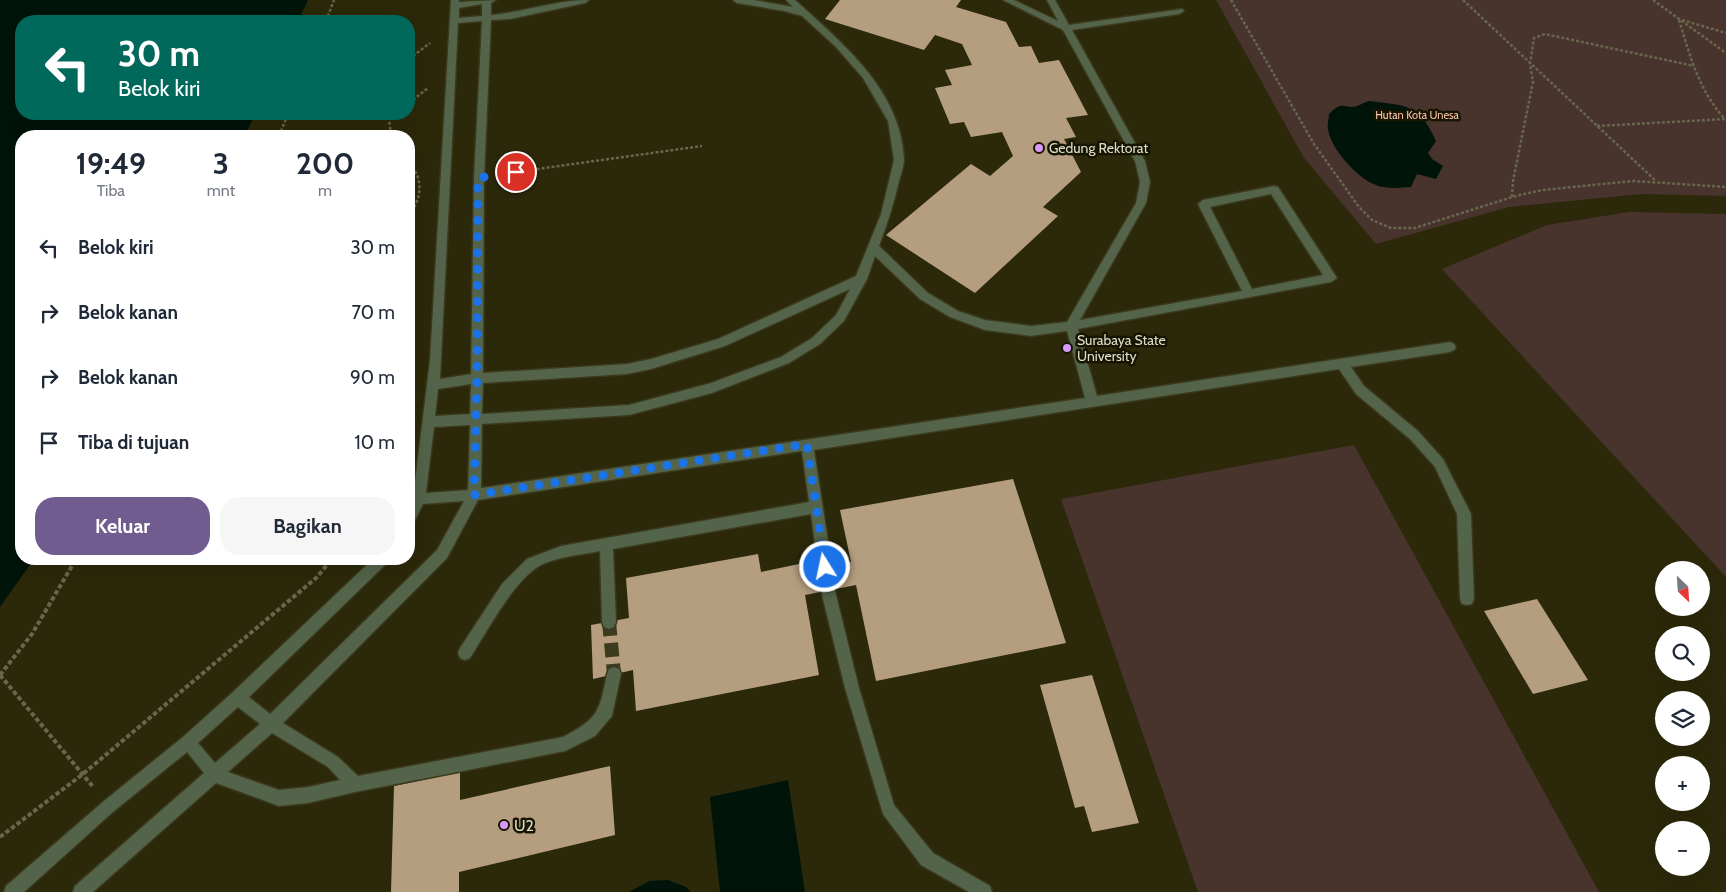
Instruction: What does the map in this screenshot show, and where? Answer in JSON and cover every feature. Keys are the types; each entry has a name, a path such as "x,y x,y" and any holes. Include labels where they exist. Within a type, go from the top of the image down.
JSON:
{"lane":[{"path":"454,21 510,16 586,0"},
{"path":"737,0 777,6 804,14"},
{"path":"428,422 629,410 712,388 784,360 816,341 840,318 860,279 886,214 899,160 893,121 867,76 839,45 790,0"},
{"path":"1007,0 1066,28 1179,11"},
{"path":"1051,0 1140,161 1146,182 1141,203 1071,326 1092,401"},
{"path":"81,892 271,724 442,554 474,495 477,378 478,178 488,1 454,3 436,360 419,499 415,507"},
{"path":"873,247 924,296 954,314 985,325 1031,330 1071,326 1249,294 1330,278 1274,190 1203,204 1249,294"},
{"path":"432,384 477,378 627,369 651,364 721,343 860,279"},
{"path":"419,499 474,495 1450,347"},
{"path":"1342,364 1360,390 1414,435 1438,463 1464,514 1467,599"},
{"path":"807,444 825,567"},
{"path":"466,653 507,589 532,563 560,552 815,507"},
{"path":"606,545 609,622"},
{"path":"12,892 109,806 188,742 238,697 376,565"},
{"path":"828,591 852,688 888,809 927,859 984,892"},
{"path":"188,742 214,775 279,798 308,796 355,784 565,744 590,731 607,712 614,674"},
{"path":"238,697 271,724 333,762 355,784"}],"path":[{"path":"328,15 334,0"},
{"path":"1230,0 1314,144 1359,207 1372,220 1391,228 1415,228 1512,197 1542,190 1634,181 1726,187"},
{"path":"1463,0 1657,182"},
{"path":"1653,0 1726,53"},
{"path":"1679,20 1726,33"},
{"path":"1679,20 1694,66 1714,108 1726,119"},
{"path":"1512,197 1513,181 1533,82 1530,64 1534,38 1545,34 1694,66"},
{"path":"1596,126 1726,119"},
{"path":"478,178 702,146"},
{"path":"415,169 420,180 420,195 415,204"},
{"path":"73,565 41,621 20,653 0,675 109,806"},
{"path":"0,837 82,774 316,578 327,565"}],"shaded area":[{"name":"Surabaya State University","path":"0,0 1726,0 1726,892 0,892"},
{"path":"0,0 308,0 301,15 15,15 15,120 252,120 248,130 15,130 15,565 30,565 0,607"},
{"path":"1369,101 1402,106 1417,113 1424,119 1436,141 1428,153 1432,159 1443,166 1436,179 1417,174 1411,187 1384,187 1369,182 1346,162 1330,137 1328,127 1329,114 1341,106 1353,107"},
{"path":"788,780 805,892 720,892 710,797"},
{"path":"668,880 686,887 691,892 629,892 649,881"}],"green space":[{"name":"Hutan Kota Unesa","path":"1216,0 1726,0 1726,196 1641,194 1509,207 1376,244 1304,158"},
{"path":"1629,212 1726,214 1726,577 1442,269 1547,225"},
{"path":"1354,445 1599,892 1198,892 1061,499"}],"building":[{"name":"Gedung Rektorat","path":"840,0 961,0 956,7 1006,22 1019,47 1031,46 1039,63 1059,60 1088,115 1066,118 1076,137 1064,139 1081,172 1043,207 1058,216 975,293 886,235 971,164 990,176 1013,156 1002,132 971,137 964,122 950,124 935,88 952,85 945,70 972,65 962,44 935,35 924,50 825,19"},
{"path":"1013,479 1066,643 876,681 856,585 805,595 819,675 636,711 633,670 593,679 591,625 629,618 626,578 758,554 761,572 799,564 800,572 851,562 840,510"},
{"path":"1537,599 1588,680 1533,694 1484,611"},
{"path":"1092,675 1139,823 1092,832 1084,806 1075,808 1040,685"},
{"name":"U2","path":"610,766 615,835 459,872 459,892 391,892 394,786 460,772 460,800"}],"tunnel":[{"path":"825,567 828,591"},
{"path":"609,622 614,674"}],"place":[{"name":"Gedung Rektorat","path":"1039,148"},
{"name":"Surabaya State University","path":"1067,348"},
{"name":"U2","path":"504,825"}],"route":[{"path":"516,172 478,178 477,378 474,495 807,444 825,567"}]}
